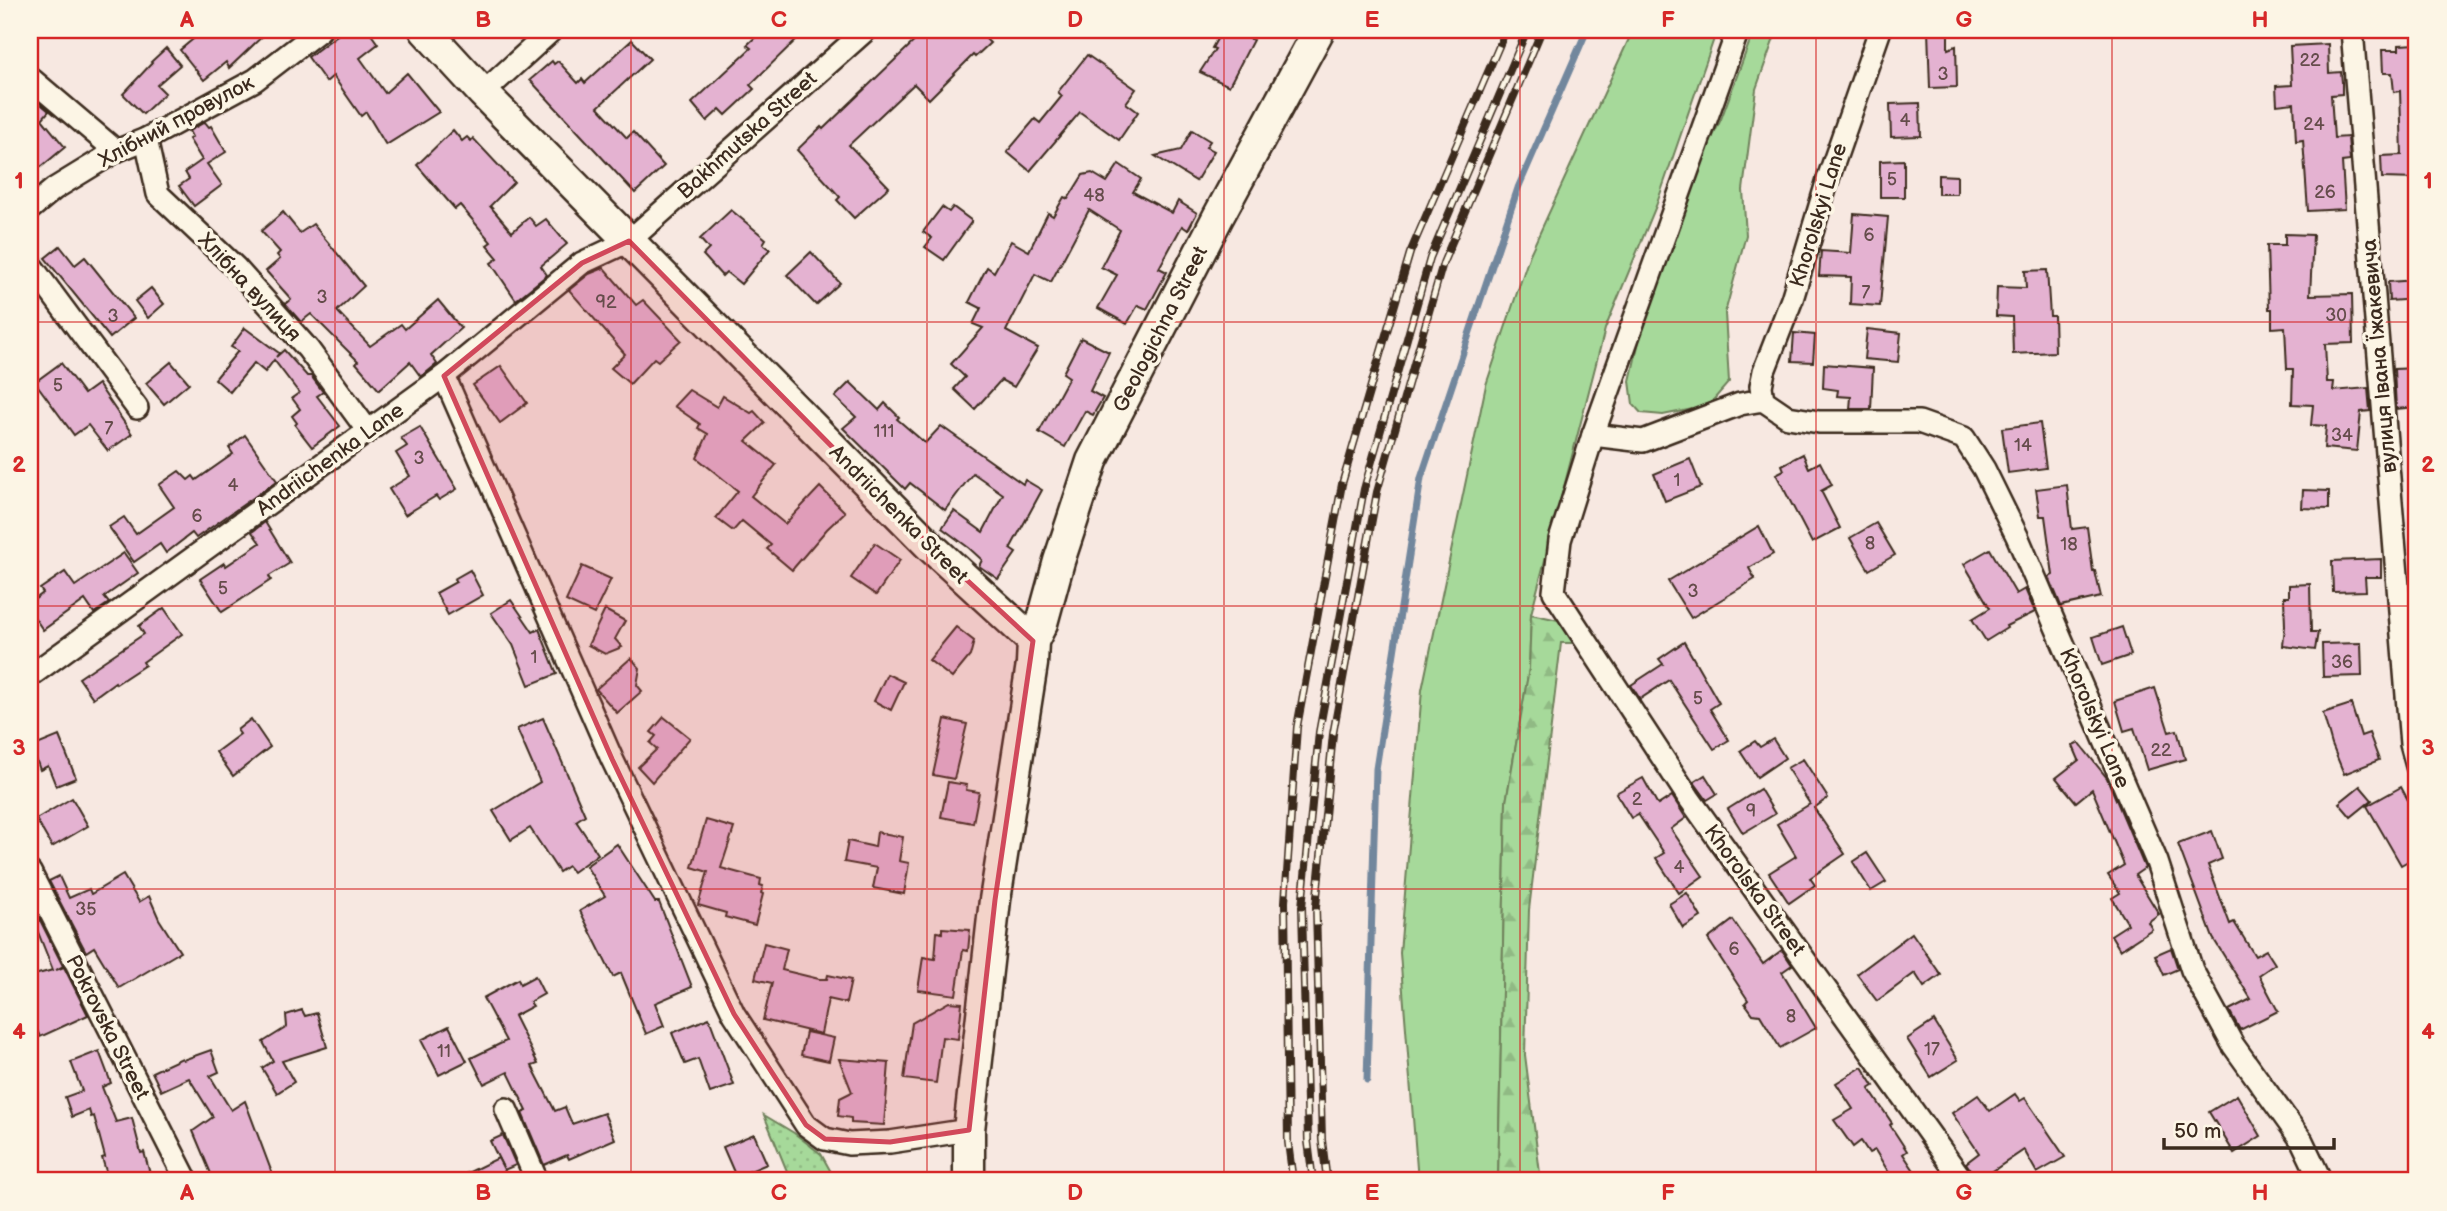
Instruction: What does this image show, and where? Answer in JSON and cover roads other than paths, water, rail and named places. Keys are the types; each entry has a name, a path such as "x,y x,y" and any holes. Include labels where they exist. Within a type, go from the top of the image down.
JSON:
{"street":[{"name":"Хлібний провулок","path":"30,209 54,188 116,151 146,139 255,80 320,30"},
{"name":"Andriichenka Street","path":"425,30 483,93 930,547 1033,641"},
{"path":"483,93 552,30"},
{"name":"Bakhmutska Street","path":"629,241 866,30"},
{"name":"Geologichna Street","path":"1033,641 1042,623 1059,561 1093,461 1218,217 1319,30"},
{"path":"1738,30 1593,435 1643,441 1740,404 1763,400"},
{"name":"Khorolskyi Lane","path":"1880,30 1829,176 1792,299 1764,371 1761,386 1763,400 1788,417 1819,422 1919,422 1964,438 2018,536 2157,862 2192,970 2233,1045 2302,1140 2321,1181"},
{"name":"вулиця Івана Їжакевича","path":"2352,30 2410,744 2417,766"},
{"path":"30,78 116,151"},
{"name":"Хлібна вулиця","path":"146,139 158,194 235,267 298,339 368,431"},
{"name":"Andriichenka Lane","path":"30,676 444,376 582,264 629,241"},
{"path":"30,264 136,408"},
{"path":"444,376 612,759 734,1014 806,1125 825,1139 849,1144 890,1142 969,1130"},
{"name":"Khorolska Street","path":"1593,435 1560,540 1554,592 1689,798 1963,1181"},
{"path":"969,1181 969,1130 995,900 1032,664 1033,641"},
{"name":"Pokrovska Street","path":"30,872 187,1181"},
{"path":"506,1109 537,1181"}],"waterway":[{"path":"1367,1080 1376,769 1421,478 1518,188 1587,30"}],"railway":[{"path":"1293,1181 1288,1142 1285,902 1297,727 1342,484 1410,253 1506,30"},
{"path":"1313,1181 1308,1141 1302,907 1319,732 1364,489 1430,258 1527,30"},
{"path":"1327,1181 1322,1140 1316,907 1333,734 1377,492 1443,263 1542,30"}]}
